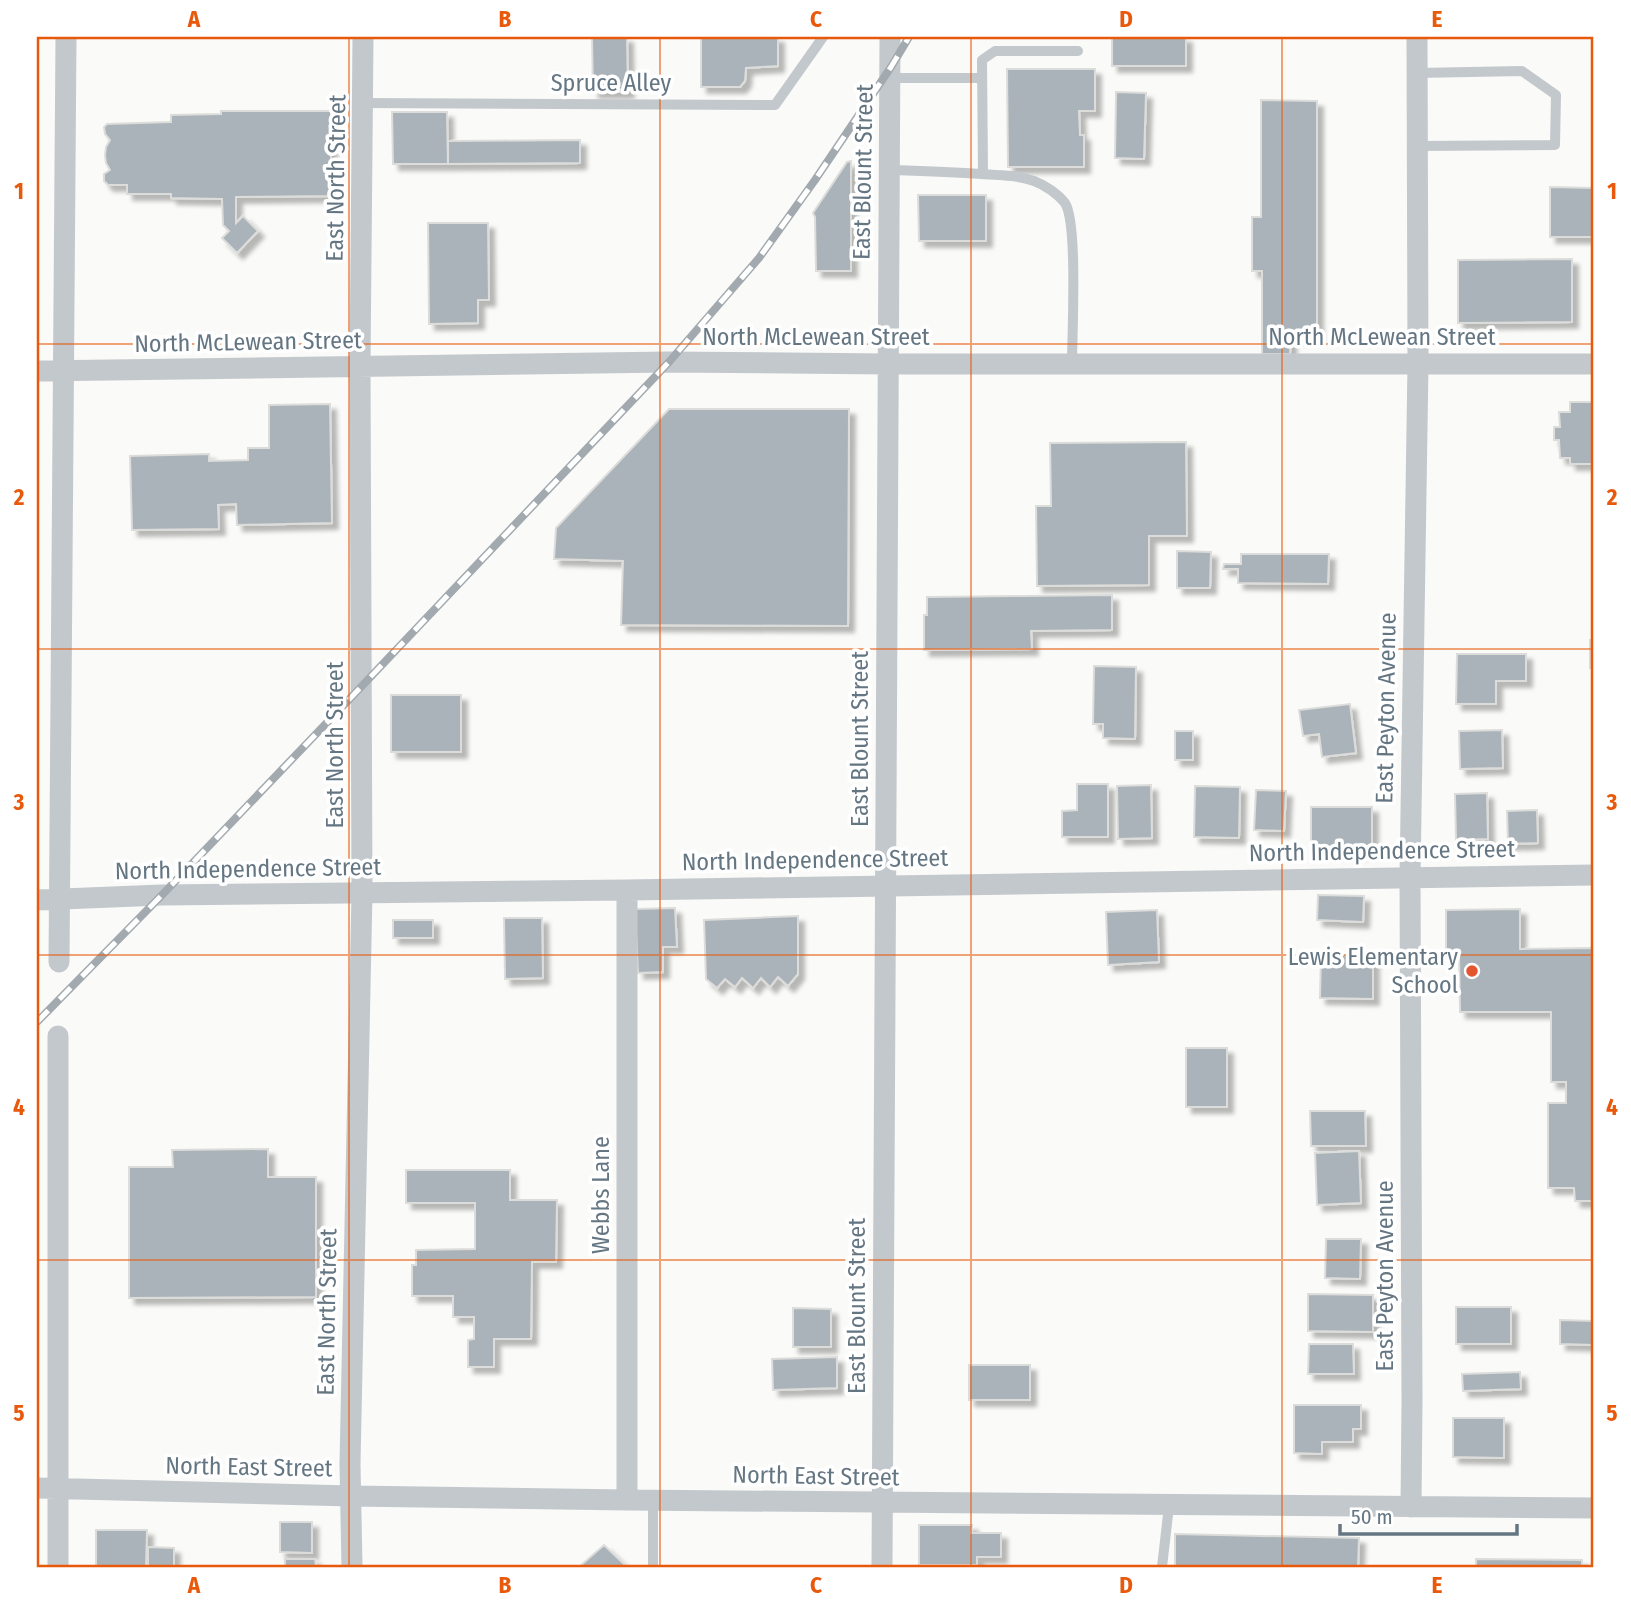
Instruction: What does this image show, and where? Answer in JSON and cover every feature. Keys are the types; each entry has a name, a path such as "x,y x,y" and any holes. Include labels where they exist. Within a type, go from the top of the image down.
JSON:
{"street":[{"path":"59,962 65,37"},
{"name":"East North Street","path":"352,1567 350,1450 362,893 360,366 363,37"},
{"name":"East Blount Street","path":"882,1567 890,37"},
{"name":"East Peyton Avenue","path":"1410,1507 1410,877 1418,364 1417,37"},
{"name":"North McLewean Street","path":"37,371 669,362 1594,364"},
{"name":"North Independence Street","path":"37,900 162,895 1594,875"},
{"name":"Webbs Lane","path":"627,890 627,1500"},
{"path":"58,1036 47,1488 58,1567"},
{"name":"North East Street","path":"47,1488 627,1500 1594,1508"}],"lane":[{"name":"Spruce Alley","path":"363,103 775,105 823,37"},
{"path":"983,174 982,61 995,51 1078,51"},
{"path":"1417,73 1522,71 1556,95 1555,145 1417,146"},
{"path":"890,78 982,78"},
{"path":"890,170 1020,177 1036,182 1065,204 1072,243 1072,364"},
{"path":"653,1500 653,1567"},
{"path":"1162,1567 1169,1506"}],"building":[{"path":"592,37 627,37 628,92 593,92"},
{"path":"701,37 778,37 778,66 746,68 745,81 740,87 701,87"},
{"path":"1112,37 1186,37 1186,66 1112,66"},
{"path":"1007,69 1095,69 1095,111 1079,111 1080,135 1084,135 1084,167 1008,167"},
{"path":"1116,92 1146,93 1144,159 1115,158"},
{"path":"1261,100 1317,101 1317,337 1291,337 1290,354 1262,354 1262,271 1252,271 1252,217 1261,217"},
{"path":"221,111 331,111 331,196 236,197 236,223 243,216 258,231 237,253 222,238 229,231 223,225 222,199 171,198 171,194 127,194 127,185 108,185 104,181 104,174 110,170 105,155 110,140 105,134 104,127 107,124 171,122 171,115 221,114"},
{"path":"392,112 447,112 448,164 393,164"},
{"path":"580,140 580,163 448,164 448,141"},
{"path":"851,161 851,271 816,271 813,213 847,162"},
{"path":"1550,187 1594,188 1594,237 1550,237"},
{"path":"918,195 986,195 986,241 919,241"},
{"path":"428,223 488,223 489,300 478,300 478,323 429,324"},
{"path":"1572,259 1572,322 1458,323 1458,260"},
{"path":"1570,402 1594,402 1594,464 1570,464 1570,458 1560,458 1559,440 1554,440 1554,427 1560,427 1559,412 1570,412"},
{"path":"330,404 332,523 237,525 236,504 218,505 219,529 132,530 130,456 209,454 209,461 248,460 248,448 269,448 269,405"},
{"path":"669,409 849,409 848,626 621,625 623,561 554,559 556,528"},
{"path":"1186,442 1187,536 1149,536 1149,585 1037,586 1036,506 1051,506 1050,443"},
{"path":"1177,551 1211,552 1210,588 1177,588"},
{"path":"1241,554 1329,554 1328,584 1238,583 1238,569 1223,569 1224,564 1241,564"},
{"path":"1112,595 1112,630 1031,631 1032,649 924,650 927,597"},
{"path":"1590,640 1594,640 1594,667 1590,668"},
{"path":"1457,654 1526,654 1526,681 1496,681 1496,704 1456,704"},
{"path":"1094,666 1136,667 1135,739 1103,738 1103,724 1093,724"},
{"path":"391,695 461,695 461,752 391,752"},
{"path":"1350,704 1356,753 1322,757 1319,734 1303,736 1299,710"},
{"path":"1502,730 1503,768 1460,769 1459,731"},
{"path":"1175,731 1193,731 1193,760 1175,760"},
{"path":"1077,784 1108,784 1108,837 1062,837 1062,811 1077,810"},
{"path":"1151,785 1152,838 1118,839 1117,786"},
{"path":"1195,786 1240,787 1239,838 1194,837"},
{"path":"1256,790 1286,791 1284,831 1254,830"},
{"path":"1487,793 1488,839 1456,840 1455,794"},
{"path":"1311,807 1372,807 1372,852 1311,852"},
{"path":"1537,810 1538,843 1508,844 1507,811"},
{"path":"1318,895 1364,896 1363,922 1317,920"},
{"path":"675,908 677,947 663,947 663,972 638,973 635,909"},
{"path":"1520,909 1520,949 1593,948 1594,1201 1575,1201 1574,1188 1548,1188 1548,1103 1566,1103 1566,1082 1551,1082 1551,1012 1460,1012 1459,952 1446,953 1446,910"},
{"path":"1157,910 1159,962 1108,965 1106,912"},
{"path":"798,916 798,974 788,986 778,977 770,987 761,978 753,988 742,978 735,987 725,979 717,988 706,979 704,920"},
{"path":"504,918 542,918 543,978 505,979"},
{"path":"393,920 433,920 433,938 393,938"},
{"path":"1321,955 1373,955 1373,999 1320,998"},
{"path":"1186,1048 1227,1048 1227,1107 1186,1107"},
{"path":"1310,1111 1365,1111 1366,1146 1311,1146"},
{"path":"268,1149 268,1177 316,1177 316,1297 129,1298 129,1167 173,1167 172,1150"},
{"path":"1359,1151 1361,1203 1317,1205 1315,1153"},
{"path":"406,1170 510,1170 510,1200 557,1200 556,1262 532,1262 531,1339 494,1339 494,1367 468,1367 468,1340 474,1339 474,1317 453,1317 453,1296 412,1296 412,1265 416,1265 416,1250 475,1249 475,1203 406,1203"},
{"path":"1326,1239 1361,1239 1360,1279 1325,1278"},
{"path":"1308,1294 1373,1295 1373,1332 1308,1331"},
{"path":"1456,1307 1511,1307 1511,1344 1456,1344"},
{"path":"793,1308 831,1309 831,1347 793,1347"},
{"path":"1560,1320 1594,1321 1594,1345 1560,1344"},
{"path":"1309,1344 1353,1344 1354,1374 1308,1374"},
{"path":"837,1357 837,1388 773,1390 772,1359"},
{"path":"969,1365 1030,1365 1030,1400 969,1400"},
{"path":"1520,1372 1521,1389 1463,1391 1462,1374"},
{"path":"1294,1405 1361,1405 1361,1429 1353,1429 1353,1442 1322,1442 1322,1454 1294,1453"},
{"path":"1453,1418 1504,1418 1504,1458 1453,1457"},
{"path":"280,1522 312,1522 312,1553 280,1552"},
{"path":"919,1525 972,1525 971,1533 1001,1533 1001,1557 977,1557 977,1565 919,1565"},
{"path":"96,1530 147,1530 146,1567 96,1567"},
{"path":"1175,1534 1359,1538 1358,1567 1175,1567"},
{"path":"604,1545 627,1567 579,1567"},
{"path":"148,1547 174,1548 174,1567 148,1567"},
{"path":"285,1559 315,1559 316,1567 285,1567"},
{"path":"1476,1559 1582,1560 1582,1567 1476,1567"}],"railway":[{"path":"37,1022 162,895 669,362 759,258 815,180 909,37"}],"place":[{"name":"Lewis Elementary School","path":"1472,971"}]}
